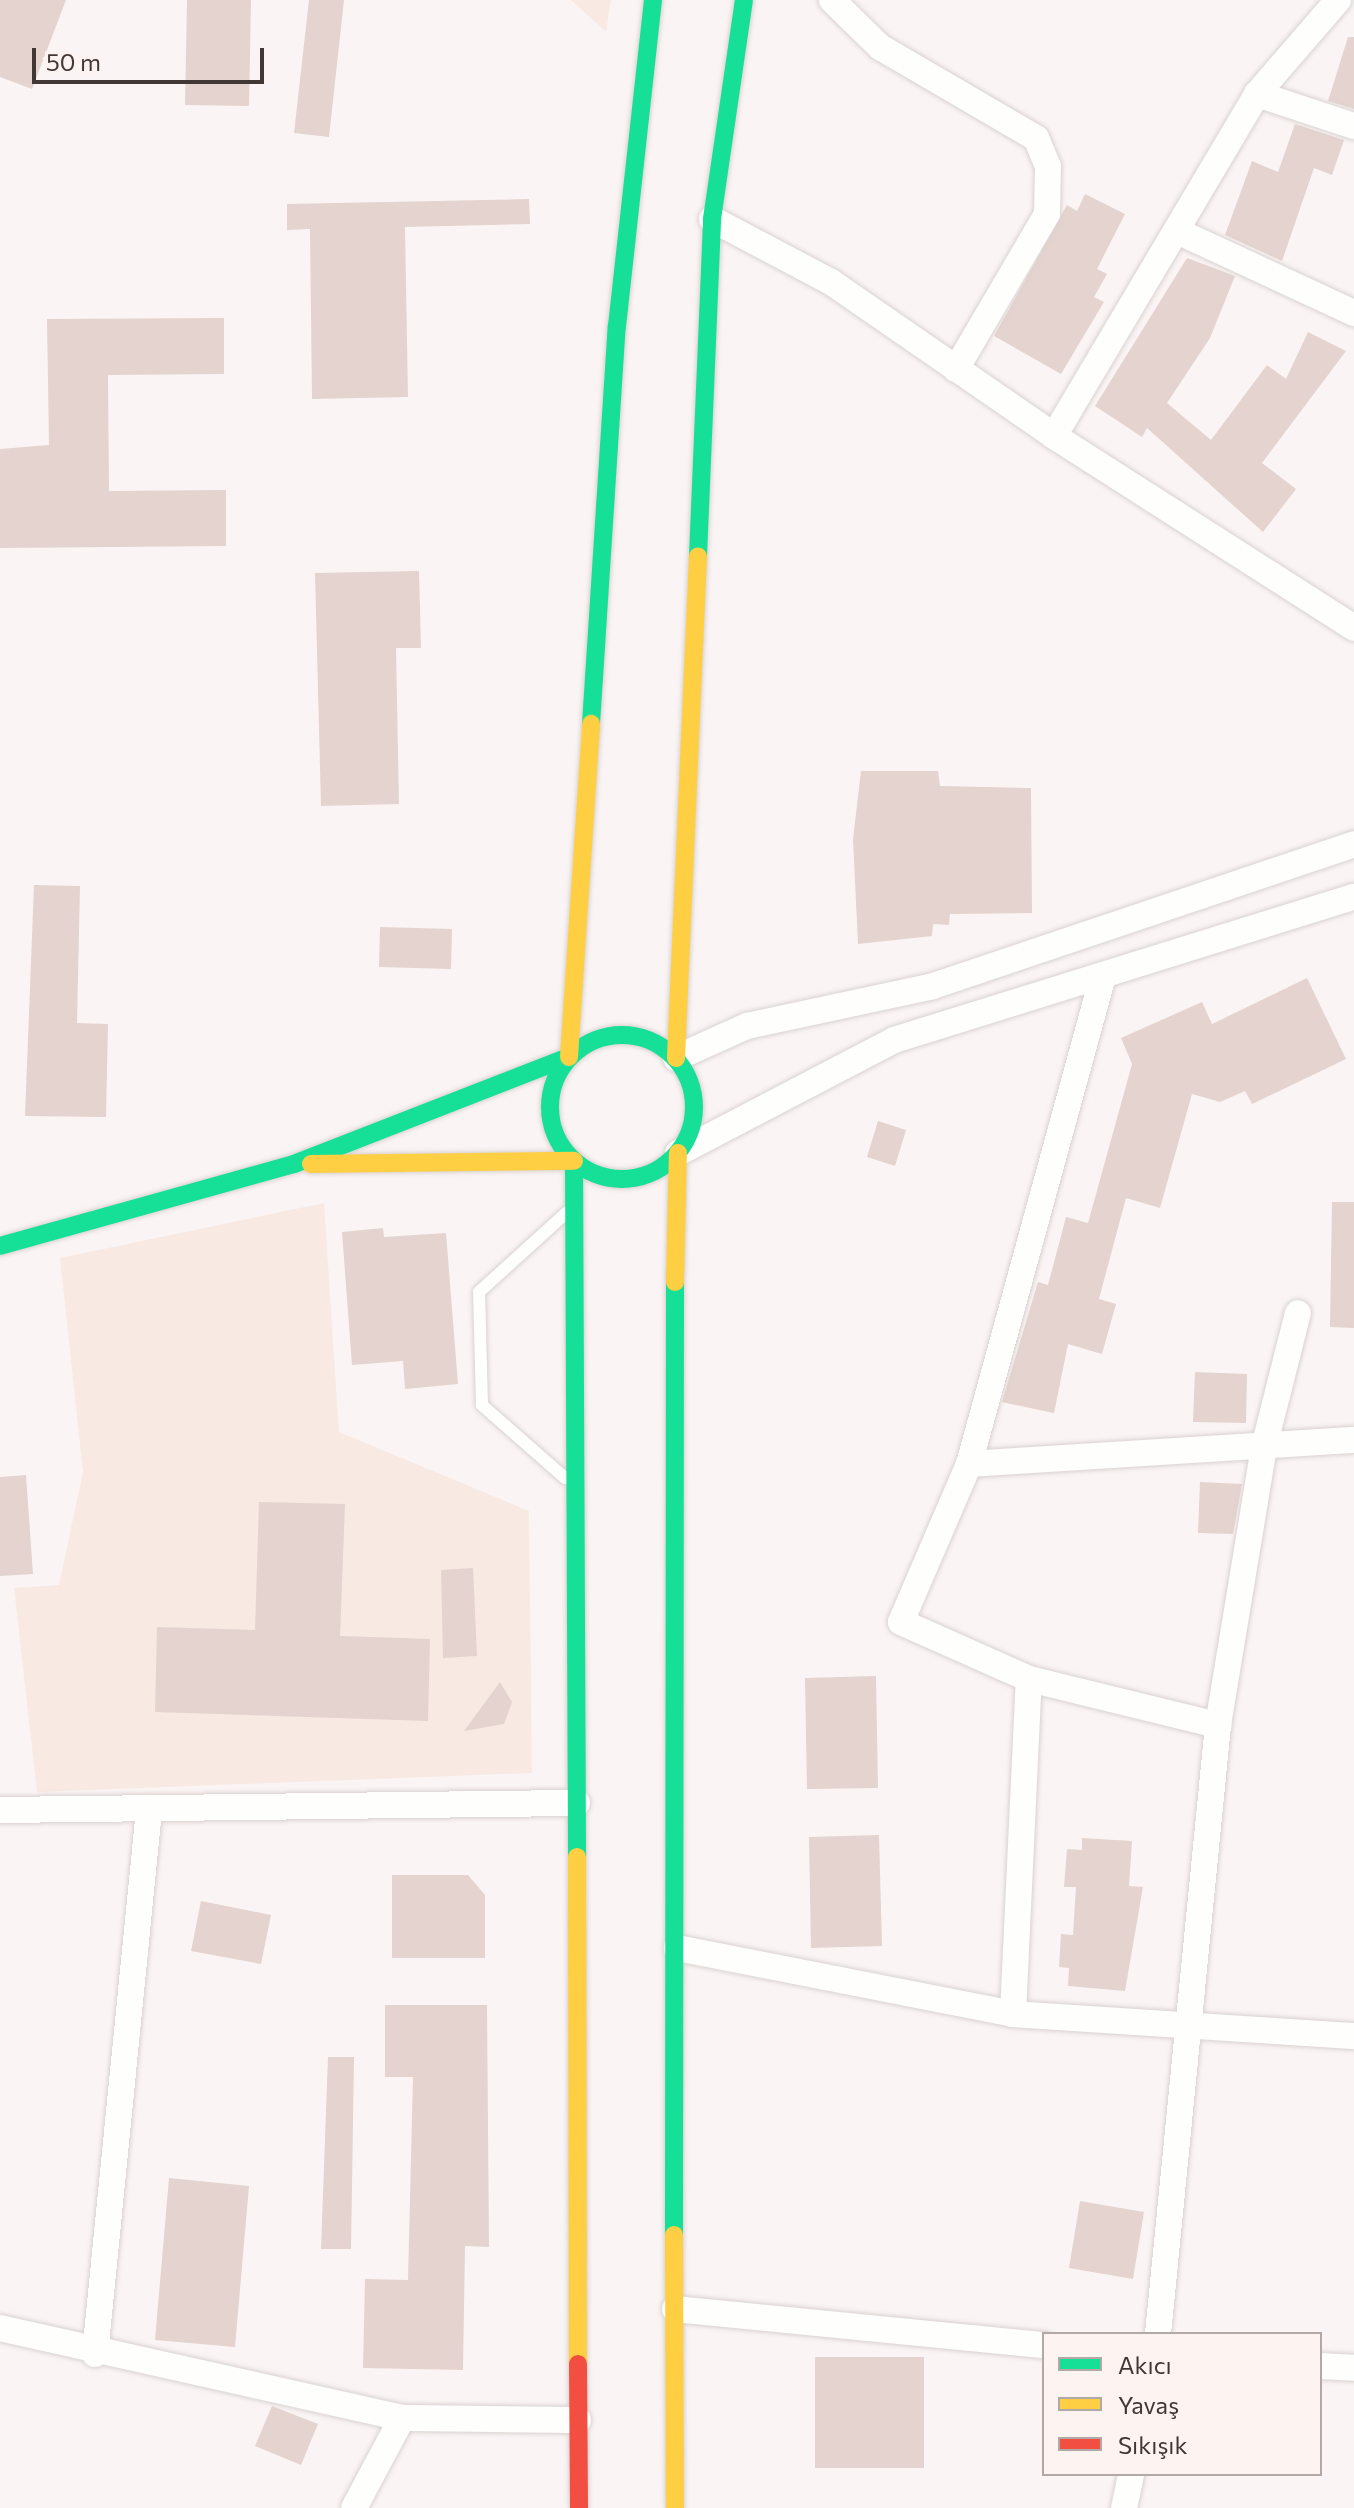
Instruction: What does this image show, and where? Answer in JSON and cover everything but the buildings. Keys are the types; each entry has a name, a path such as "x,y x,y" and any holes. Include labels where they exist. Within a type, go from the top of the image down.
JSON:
{"main road":[{"path":"579,2508 574,1161 552,1128 550,1103 569,1057 617,326 653,0"},
{"path":"675,2508 677,1948 670,1459 678,1153 694,1101 676,1058 712,219 744,0"},
{"path":"0,1246 294,1164 569,1057 613,1035 647,1040 676,1058"},
{"path":"294,1164 574,1161 627,1181 650,1175 678,1153"}],"street":[{"path":"832,0 880,47 1036,138 1048,166 1047,214 956,369"},
{"path":"1054,436 1257,94 1338,0"},
{"path":"1257,94 1354,126"},
{"path":"712,219 831,282 1054,436 1354,628"},
{"path":"1177,231 1354,313"},
{"path":"676,1058 747,1026 933,986 1354,844"},
{"path":"678,1153 894,1040 1354,897"},
{"path":"1103,976 969,1464 901,1622 1029,1679 1218,1725"},
{"path":"1158,2332 1218,1725 1264,1447 1298,1313"},
{"path":"969,1464 1354,1440"},
{"path":"1013,2014 1029,1679"},
{"path":"0,1810 577,1803"},
{"path":"95,2354 149,1810"},
{"path":"677,1948 1013,2014 1189,2022 1354,2036"},
{"path":"675,2309 1042,2345"},
{"path":"0,2328 95,2354 402,2418 578,2420"},
{"path":"1322,2366 1354,2368"},
{"path":"354,2508 402,2418"},
{"path":"1124,2508 1131,2476"}],"lane":[{"path":"574,1205 479,1292 482,1405 576,1487"}],"shaded area":[{"path":"571,0 611,0 606,32"},
{"path":"324,1203 339,1432 529,1511 532,1773 37,1792 14,1588 59,1585 83,1472 60,1258"}],"traffic: fast":[{"path":"591,724 617,326 653,0"},
{"path":"698,556 712,219 744,0"},
{"path":"622,1035 650,1040 673,1056 689,1079 694,1107 689,1135 673,1158 650,1174 622,1179 594,1174 571,1158 555,1135 550,1107 555,1079 571,1056 594,1040 622,1035"},
{"path":"0,1246 294,1164 569,1057"},
{"path":"574,1161 577,1857"},
{"path":"674,2235 675,1282"}],"traffic: slow":[{"path":"676,1058 698,556"},
{"path":"569,1057 591,724"},
{"path":"675,1282 678,1153"},
{"path":"311,1164 574,1161"},
{"path":"577,1857 578,2364"},
{"path":"674,2235 675,2508"}],"traffic: jam":[{"path":"578,2364 579,2508"}]}
